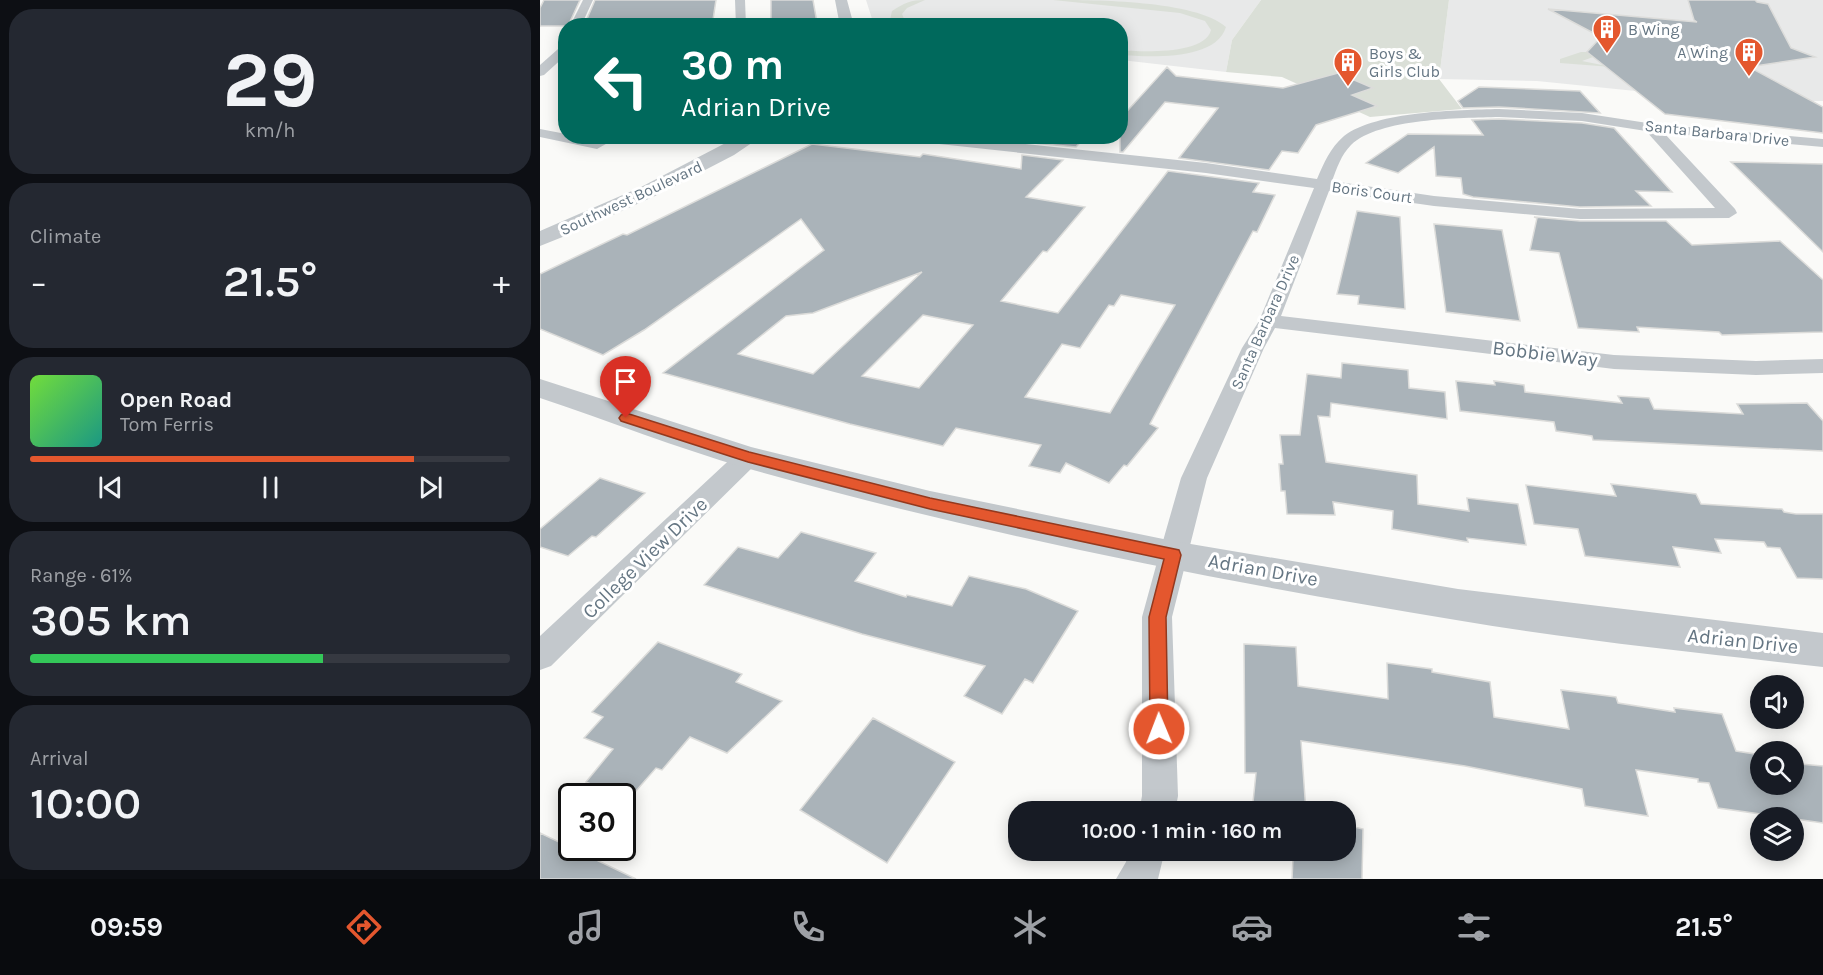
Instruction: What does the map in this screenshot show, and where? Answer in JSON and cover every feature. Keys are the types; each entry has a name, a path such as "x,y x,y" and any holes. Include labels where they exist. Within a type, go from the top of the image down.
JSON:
{"street":[{"path":"579,18 588,0"},
{"path":"740,0 741,18"},
{"path":"841,0 845,18"},
{"path":"540,72 558,56"},
{"name":"Santa Barbara Drive","path":"1159,801 1157,617 1194,478 1253,348 1269,321 1334,157 1344,144 1355,135 1379,126 1415,118 1516,114 1583,117 1651,128 1823,143"},
{"name":"Boris Court","path":"978,144 1206,168 1434,201 1580,214 1729,213 1651,128"},
{"path":"540,133 558,137"},
{"name":"Southwest Boulevard","path":"540,239 612,210 696,169 739,144"},
{"name":"Bobbie Way","path":"1269,321 1614,362 1756,368 1823,366"},
{"name":"Adrian Drive","path":"540,388 748,457 930,503 1173,555 1458,604 1670,633 1823,650"},
{"name":"College View Drive","path":"540,657 748,457"},
{"path":"1135,879 1142,872 1144,861"}],"shaded area":[{"path":"866,0 1261,0 1232,40 1226,72 1128,61 1128,18 872,18"},
{"path":"925,0 907,8 902,14 904,18 890,18 892,11 912,1"},
{"path":"1053,0 1144,3 1192,11 1226,27 1220,38 1196,51 1164,56 1128,55 1128,50 1156,51 1185,48 1206,38 1211,30 1205,21 1180,13"},
{"path":"1261,0 1449,0 1439,79 1462,109 1370,117 1282,77 1226,72 1232,40"},
{"path":"1449,0 1823,0 1823,101 1744,102 1537,81 1439,79"},
{"path":"1588,52 1593,57 1582,61 1612,67 1560,63 1560,59"}],"building":[{"path":"544,0 580,0 572,18 558,18 558,26 540,26 540,8"},
{"path":"595,0 716,0 713,18 587,18"},
{"path":"771,0 813,0 816,18 771,18"},
{"path":"1688,0 1755,0 1768,4 1791,48 1815,57 1749,67 1823,107 1823,133 1665,114 1587,52 1601,37 1548,9 1697,22 1694,20"},
{"path":"1167,67 1176,76 1283,88 1338,73 1373,88 1352,95 1377,106 1316,125 1298,153 1282,151 1269,170 1179,158 1218,108 1165,102 1123,152 1120,152 1120,144 1128,144 1128,110"},
{"path":"1479,87 1580,91 1600,113 1499,107 1463,108 1458,101"},
{"path":"1472,120 1582,123 1614,128 1672,192 1636,191 1651,206 1580,207 1473,197 1463,194 1461,178 1436,176 1434,147 1398,173 1366,163 1408,134 1483,135"},
{"path":"812,144 920,157 923,154 1021,169 1022,155 1063,160 1026,197 1085,207 1047,252 1043,251 1001,301 1058,313 1168,171 1259,183 1253,192 1275,195 1257,232 1253,231 1150,424 1158,428 1127,466 1124,465 1109,483 1066,463 1060,473 1029,466 1041,445 956,428 943,446 850,424 663,373 824,250 801,219 644,330 603,355 540,329 540,274 623,234 627,235","holes":["922,272 813,374 738,354 786,316 813,313","1121,295 1175,305 1110,413 1025,397 1062,344 1080,348 1109,305 1114,306","923,315 973,325 919,388 862,376"]},
{"path":"1044,144 1079,144 1076,147"},
{"path":"1731,162 1823,164 1823,252"},
{"path":"1357,211 1400,217 1405,309 1358,304 1359,296 1337,294"},
{"path":"1534,217 1580,221 1666,221 1692,245 1780,241 1823,280 1823,332 1722,335 1719,332 1637,327 1639,332 1578,328 1559,253 1530,250 1537,218"},
{"path":"1434,224 1502,230 1520,321 1446,312"},
{"path":"1342,363 1408,370 1409,388 1445,392 1447,419 1331,403 1330,417 1318,416 1326,462 1417,475 1418,504 1469,511 1467,498 1518,504 1526,545 1467,538 1468,542 1392,529 1393,511 1333,502 1335,515 1287,514 1285,491 1281,491 1279,464 1283,464 1280,435 1300,435 1307,374 1341,378"},
{"path":"1456,381 1495,385 1494,381 1524,385 1525,392 1622,403 1618,396 1649,398 1654,409 1743,414 1737,404 1807,403 1823,421 1823,451 1593,440 1592,436 1556,431 1554,422 1460,411"},
{"path":"600,478 645,493 596,537 592,536 568,556 540,547 540,529"},
{"path":"1611,484 1696,494 1701,504 1782,509 1784,512 1796,514 1823,514 1823,579 1797,578 1780,548 1767,547 1764,542 1715,539 1721,553 1673,547 1680,567 1585,556 1578,529 1534,524 1526,485 1616,496"},
{"path":"801,532 876,553 855,581 906,597 907,595 952,606 969,576 1026,589 1078,611 1033,683 1025,679 1002,714 964,696 985,666 862,634 704,585 738,547 778,558"},
{"path":"658,642 742,674 736,682 782,701 727,753 690,737 662,770 656,768 636,791 636,783 586,782 613,749 584,738 603,717 592,712"},
{"path":"1244,644 1296,647 1298,686 1388,699 1387,663 1432,669 1432,672 1490,682 1494,717 1569,729 1561,690 1616,697 1618,703 1675,712 1674,708 1722,714 1736,751 1750,753 1750,795 1804,795 1804,764 1823,766 1823,823 1804,820 1804,807 1750,807 1750,813 1718,808 1709,783 1698,782 1698,779 1636,770 1648,816 1585,806 1582,789 1465,766 1301,741 1305,801 1253,801 1256,773 1245,773"},
{"path":"873,718 955,762 887,863 800,810"},
{"path":"1356,827 1363,829 1362,879 1292,879 1293,861 1356,861"},
{"path":"540,833 558,842 558,861 598,861 636,879 540,879"}],"place":[{"name":"B Wing","path":"1607,54"},
{"name":"A Wing","path":"1749,78"},
{"name":"Boys & Girls Club","path":"1348,88"}],"route":[{"path":"626,418 748,457 930,503 1136,545 1173,555 1157,617 1159,729"}]}
